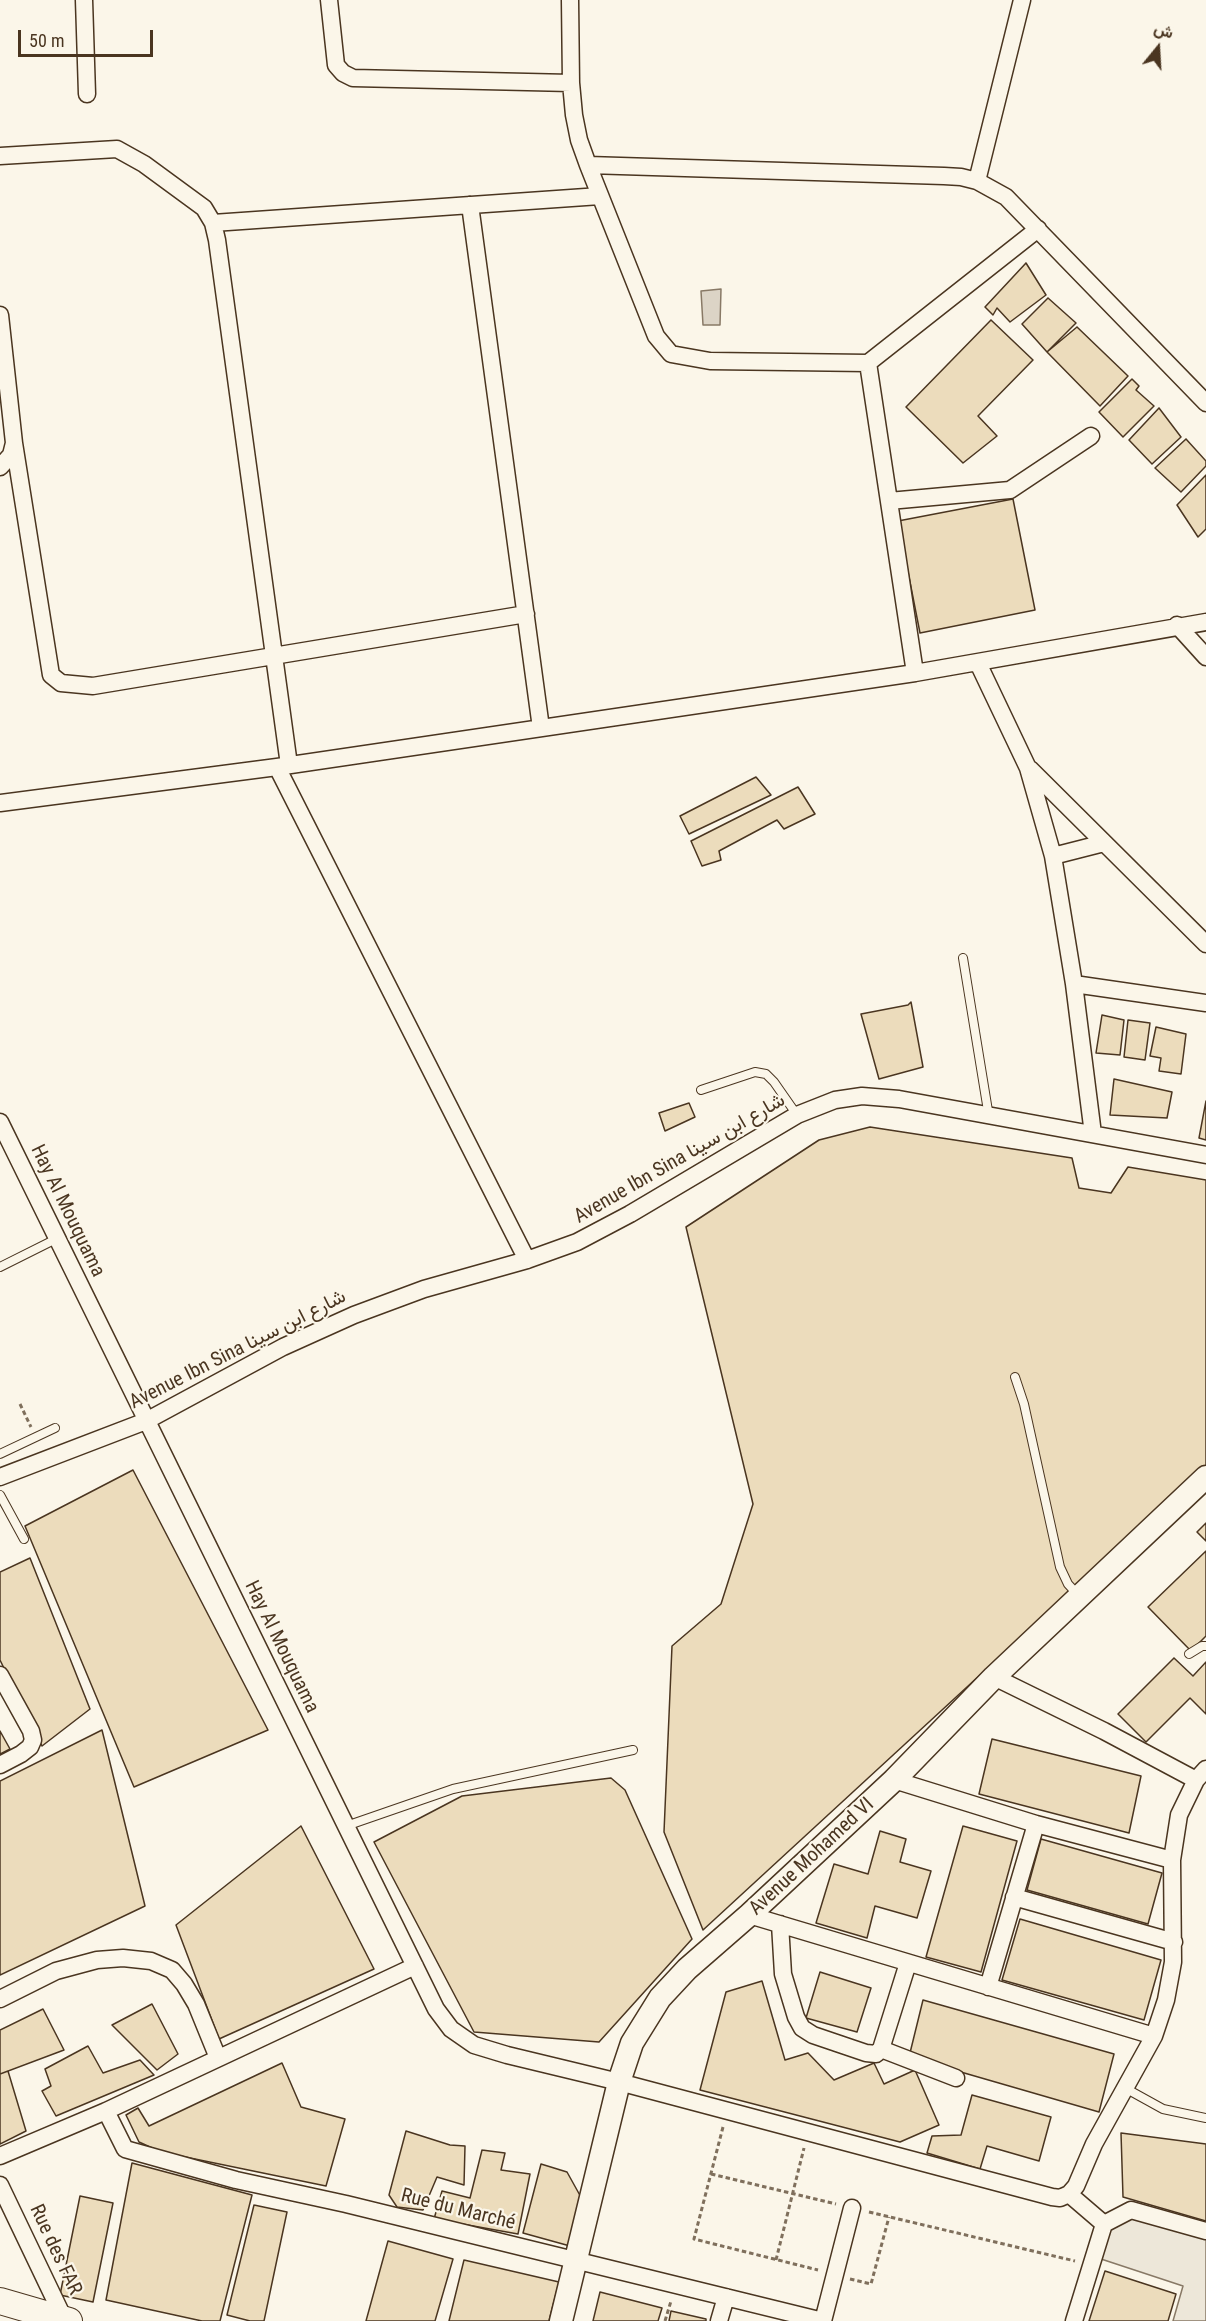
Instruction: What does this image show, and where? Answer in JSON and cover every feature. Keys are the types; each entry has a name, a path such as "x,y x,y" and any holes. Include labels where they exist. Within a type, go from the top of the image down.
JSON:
{"main road":[{"name":"Avenue Mohamed VI","path":"561,2321 619,2082 632,2043 660,1998 687,1969 749,1915 894,1780 994,1677 1206,1477"},
{"path":"0,2301 66,2320"}],"street":[{"path":"84,0 87,94"},
{"path":"329,0 336,65 343,73 353,78 571,83"},
{"path":"570,0 571,83 579,140 656,336 671,354 710,361 868,363 1038,230"},
{"path":"977,181 1022,0"},
{"path":"0,156 117,149 144,164 204,208 213,223 274,656 283,766 527,1260"},
{"path":"588,165 944,176 977,181 1006,197 1204,396"},
{"path":"213,223 600,196"},
{"path":"470,205 542,728"},
{"path":"0,315 14,442 51,675 61,683 93,686 526,614"},
{"path":"868,363 915,673"},
{"path":"889,501 1011,490 1091,436"},
{"path":"0,467 11,455 14,442"},
{"path":"0,803 283,766 915,673 1177,625 1206,622"},
{"path":"1177,625 1206,657"},
{"path":"978,663 1028,768 1053,856 1074,984 1093,1134"},
{"path":"1028,768 1206,944"},
{"path":"1053,856 1104,843"},
{"path":"1074,984 1206,1004"},
{"name":"Avenue Ibn Sina شارع ابن سينا","path":"0,1477 146,1421 283,1347 354,1315 424,1289 527,1260 577,1242 630,1214 797,1115 835,1100 862,1096 899,1100 1206,1155"},
{"name":"Hay Al Mouquama","path":"0,1122 436,2009 451,2029 474,2045 507,2055 619,2082 1052,2198 1060,2198 1069,2194"},
{"path":"0,1675 31,1731 33,1740 30,1747 21,1754 0,1765"},
{"path":"994,1677 1104,1731 1201,1774 1179,1815 1172,1860 1174,1942 1172,1977 1167,2000 1154,2036 1094,2145 1076,2186 1069,2194 1104,2224"},
{"path":"894,1780 1036,1824 1172,1860"},
{"path":"988,1987 1036,1824"},
{"path":"1014,1897 1174,1942"},
{"path":"749,1915 1154,2036"},
{"path":"780,1924 783,1974 796,2017 802,2028 813,2035 866,2053 876,2054 881,2049 908,1963"},
{"path":"0,1999 56,1971 97,1960 123,1958 151,1961 172,1970 184,1984 196,2004 218,2058"},
{"path":"0,2156 106,2111 415,1966"},
{"path":"881,2049 956,2078"},
{"name":"Rue du Marché","path":"106,2111 126,2149 236,2180 346,2204 823,2321"},
{"name":"Rue des FAR","path":"2,2197 66,2320"},
{"path":"823,2321 852,2208"},
{"path":"1074,2321 1104,2224 1131,2210 1206,2230"},
{"path":"719,2321 726,2297"}],"lane":[{"path":"963,958 989,1117"},
{"path":"701,1090 755,1072 766,1074 797,1115"},
{"path":"0,1267 58,1238"},
{"path":"1015,1377 1024,1404 1060,1568 1068,1584 1079,1597"},
{"path":"0,1454 55,1428"},
{"path":"0,1495 24,1539"},
{"path":"1189,1654 1206,1646"},
{"path":"346,1826 453,1789 633,1750"},
{"path":"1125,2088 1163,2109 1206,2118"}],"path":[{"path":"20,1404 36,1436"},
{"path":"727,2112 694,2239 871,2284 889,2217"},
{"path":"776,2260 808,2133"},
{"path":"711,2174 1092,2265"}],"shaded area":[{"path":"721,289 720,325 703,325 701,291"},
{"path":"1131,2210 1206,2231 1206,2321 1173,2321 1183,2286 1095,2257 1104,2224"}],"building":[{"path":"1026,263 1046,295 1010,322 997,308 993,315 985,307"},
{"path":"1048,298 1076,323 1047,352 1022,324"},
{"path":"991,320 1033,360 978,416 997,436 963,463 906,407"},
{"path":"1077,327 1128,376 1100,406 1047,352"},
{"path":"1132,379 1139,386 1136,390 1154,406 1123,437 1099,412"},
{"path":"1159,408 1181,437 1152,464 1129,440"},
{"path":"1186,439 1206,461 1206,466 1181,492 1155,468"},
{"path":"1206,475 1206,529 1198,537 1177,505"},
{"path":"1013,499 1035,610 920,633 898,521"},
{"path":"756,777 771,795 689,834 680,816"},
{"path":"798,787 815,814 784,829 777,820 719,851 721,860 702,866 691,841"},
{"path":"911,1002 923,1067 879,1079 861,1014 908,1005"},
{"path":"1102,1015 1124,1020 1120,1055 1096,1053"},
{"path":"1128,1020 1150,1023 1145,1060 1124,1057"},
{"path":"1156,1027 1186,1034 1181,1074 1159,1071 1161,1058 1150,1056"},
{"path":"1114,1079 1172,1092 1167,1118 1110,1115"},
{"path":"1206,1101 1206,1140 1199,1138"},
{"path":"689,1103 695,1117 665,1131 659,1113"},
{"path":"870,1127 1072,1158 1079,1188 1111,1193 1128,1167 1206,1180 1206,1467 703,1930 664,1832 672,1646 721,1604 753,1504 686,1227 819,1140"},
{"path":"133,1470 268,1730 134,1787 25,1526"},
{"path":"1206,1523 1206,1541 1197,1532"},
{"path":"1206,1551 1206,1636 1191,1651 1148,1607"},
{"path":"30,1558 90,1709 42,1746 0,1660 0,1572"},
{"path":"1174,1658 1193,1676 1206,1662 1206,1714 1190,1698 1146,1742 1118,1714"},
{"path":"102,1730 145,1906 0,1975 0,1781"},
{"path":"0,1731 10,1749 0,1754"},
{"path":"992,1739 1141,1776 1129,1833 979,1794"},
{"path":"611,1778 625,1790 692,1939 599,2042 474,2032 374,1842 462,1796"},
{"path":"301,1826 374,1969 219,2039 176,1925"},
{"path":"963,1826 1017,1841 981,1972 926,1957"},
{"path":"880,1831 906,1839 900,1862 931,1871 917,1918 875,1906 867,1938 816,1923 834,1864 868,1874"},
{"path":"1041,1839 1162,1873 1148,1924 1027,1890"},
{"path":"1020,1919 1161,1960 1144,2020 1002,1980"},
{"path":"820,1972 871,1988 857,2032 806,2018"},
{"path":"762,1981 785,2060 808,2053 834,2080 874,2063 884,2084 915,2070 939,2125 900,2142 700,2090 726,1992"},
{"path":"923,2000 1114,2054 1099,2112 909,2057"},
{"path":"152,2004 178,2054 157,2070 112,2025"},
{"path":"43,2009 64,2050 0,2074 0,2030"},
{"path":"88,2046 103,2073 140,2060 154,2075 56,2116 42,2091 51,2086 45,2069"},
{"path":"282,2063 301,2107 345,2119 326,2186 161,2152 139,2142 126,2115 138,2108 149,2126"},
{"path":"8,2071 26,2131 0,2144 0,2074"},
{"path":"972,2095 1051,2117 1039,2161 987,2146 980,2169 927,2153 932,2136 961,2135"},
{"path":"406,2131 450,2145 465,2146 464,2185 437,2177 423,2210 397,2207 389,2195"},
{"path":"1121,2133 1206,2144 1206,2221 1123,2197"},
{"path":"482,2150 505,2153 501,2170 530,2174 518,2234 434,2219 442,2191 470,2198"},
{"path":"132,2163 252,2195 220,2321 202,2321 106,2300"},
{"path":"541,2164 567,2172 582,2199 570,2246 523,2233"},
{"path":"80,2196 113,2203 93,2302 60,2295"},
{"path":"254,2205 287,2212 264,2321 250,2321 227,2315"},
{"path":"388,2241 453,2259 435,2321 366,2321"},
{"path":"464,2260 559,2282 549,2321 449,2321"},
{"path":"1105,2271 1176,2294 1168,2321 1089,2321"},
{"path":"600,2292 662,2308 658,2321 593,2321"},
{"path":"671,2311 706,2319 706,2321 669,2321"}]}
